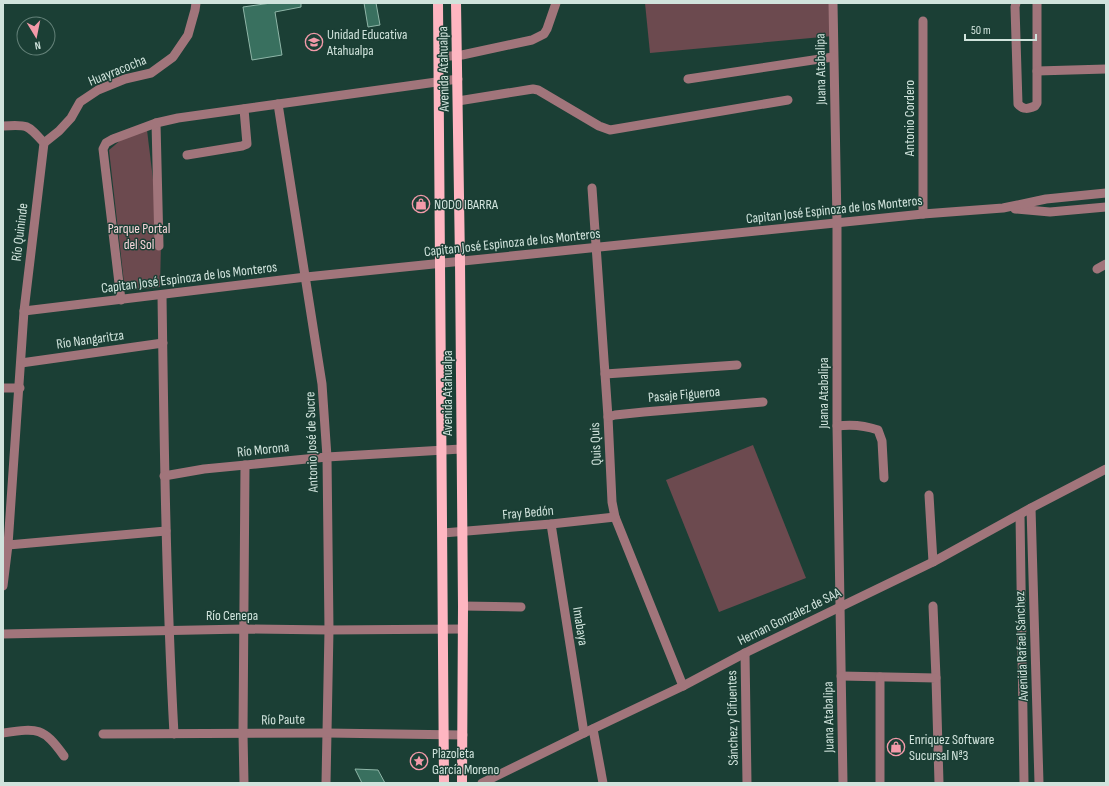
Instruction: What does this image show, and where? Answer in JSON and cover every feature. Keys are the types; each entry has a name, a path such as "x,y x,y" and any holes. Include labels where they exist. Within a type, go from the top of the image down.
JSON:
{"main road":[{"name":"Avenida Atahualpa","path":"438,3 440,81 440,263 445,734 444,783"},
{"name":"Avenida Atahualpa","path":"456,3 460,261 462,783"}],"street":[{"name":"Huayracocha","path":"44,143 59,131 71,118 80,102 98,90 124,79 151,74 173,57 188,35 196,10 196,3"},
{"path":"439,57 457,56 532,40 544,34 556,3"},
{"name":"Juana Atabalipa","path":"833,3 837,426 843,783"},
{"path":"1016,3 1018,104 1025,109 1035,106 1037,103 1037,3"},
{"name":"Antonio Cordero","path":"923,21 923,214"},
{"path":"688,79 833,56"},
{"path":"1037,71 1106,69"},
{"path":"121,300 103,149 106,143 156,123 278,104 458,79"},
{"path":"458,101 533,89 538,90 599,126 610,130 788,100"},
{"name":"Antonio José de Sucre","path":"278,104 322,384 327,457 329,630 326,783"},
{"path":"187,155 247,144 244,109"},
{"path":"156,123 159,246"},
{"path":"3,126 18,124 29,127 44,143"},
{"name":"Río Quininde","path":"3,586 8,545 20,388 24,311 44,143"},
{"name":"Quis Quis","path":"592,188 608,417 612,502 615,517 682,686"},
{"name":"Capitan José Espinoza de los Monteros","path":"24,311 306,277 923,214 1003,208 1046,199 1106,193"},
{"name":"Capitan José Espinoza de los Monteros","path":"1003,208 1050,212 1106,208"},
{"path":"1097,269 1106,264"},
{"path":"162,295 164,476 168,630 174,734"},
{"name":"Río Nangaritza","path":"21,363 162,343"},
{"path":"605,374 737,365"},
{"path":"3,388 20,388"},
{"name":"Pasaje Figueroa","path":"608,417 644,412 763,402"},
{"path":"837,426 849,424 866,425 878,430 882,441 884,478"},
{"name":"Río Morona","path":"164,476 204,469 327,457 461,449"},
{"path":"244,783 243,734 246,465"},
{"name":"Hernan Gonzalez de SAA","path":"482,783 933,562 1106,469"},
{"path":"929,495 933,562"},
{"name":"Avenida Rafael Sánchez","path":"1031,508 1039,783"},
{"name":"Avenida Rafael Sánchez","path":"1020,515 1024,783"},
{"name":"Fray Bedón","path":"443,533 615,517"},
{"name":"Imabaya","path":"551,524 584,732"},
{"path":"8,545 166,531"},
{"path":"462,606 521,607"},
{"path":"933,606 939,783"},
{"name":"Río Cenepa","path":"3,634 244,628 329,630 462,629"},
{"name":"Sánchez y Cifuentes","path":"745,653 747,783"},
{"path":"842,676 936,678"},
{"path":"880,677 880,783"},
{"path":"593,728 603,783"},
{"path":"3,733 35,731 47,735 64,756"},
{"name":"Río Paute","path":"103,734 327,733 463,735"}],"green space":[{"path":"645,3 830,3 833,36 650,53"},
{"name":"Parque Portal del Sol","path":"147,130 161,245 160,287 125,291 109,150 122,139"},
{"path":"753,445 806,578 719,612 666,480"}],"building":[{"path":"271,3 301,3 301,7 275,12 282,55 252,60 243,7"},
{"path":"364,3 376,3 380,25 368,27"},
{"path":"355,769 378,770 385,783 362,783"}],"place":[{"name":"Unidad Educativa Atahualpa","path":"314,42"},
{"name":"NODO IBARRA","path":"421,204"},
{"name":"Enriquez Software Sucursal Nª3","path":"896,747"},
{"name":"Plazoleta García Moreno","path":"419,761"}]}
